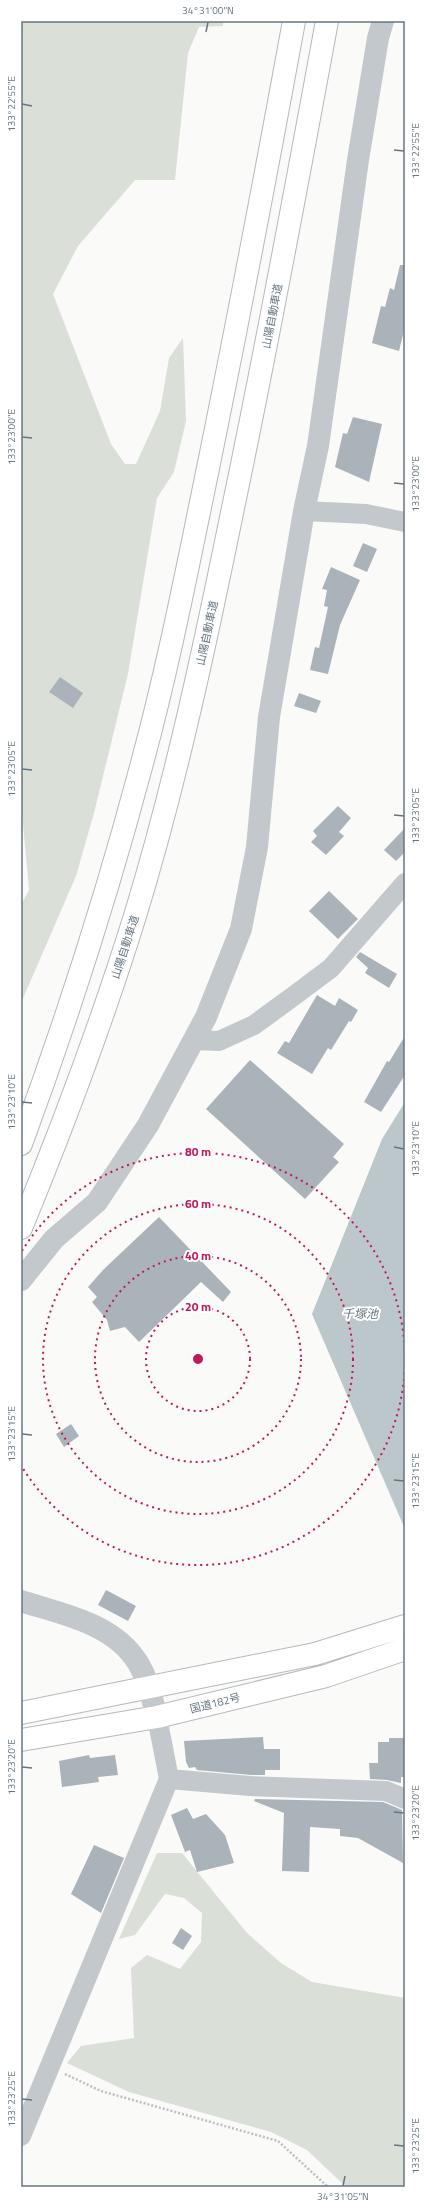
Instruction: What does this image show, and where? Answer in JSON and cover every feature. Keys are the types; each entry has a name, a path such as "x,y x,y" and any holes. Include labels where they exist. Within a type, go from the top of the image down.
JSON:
{"highway":[{"path":"21,1144 60,1038 103,902 142,765 172,641 245,291 294,21"},
{"name":"山陽自動車道","path":"21,1228 91,1052 135,914 174,774 207,633 276,297 327,21"},
{"path":"21,1713 316,1654 405,1626"},
{"name":"国道182号","path":"21,1740 157,1717 326,1676 405,1649"}],"street":[{"path":"21,1280 54,1239 97,1202 148,1126 206,1017 241,929 257,847 269,717 304,511 318,446 358,160 378,38 383,21"},
{"path":"304,511 366,514 405,522"},
{"path":"194,1040 219,1041 254,1025 295,995 331,968 405,883"},
{"path":"21,1601 90,1623 108,1633 124,1646 138,1662 150,1688 169,1779 21,2136"},
{"path":"169,1779 250,1786 386,1791 405,1799"}],"path":[{"path":"50,2067 101,2091 278,2141 328,2187"}],"shaded area":[{"path":"21,21 223,21 223,26 199,27 188,53 175,180 135,180 78,246 53,294 111,444 125,464 136,464 160,411 169,358 183,338 186,421 174,472 157,498 128,674 94,813 76,876 21,1003 21,905 29,890 21,802"},
{"path":"157,1853 182,1853 247,1933 281,1963 312,1982 405,1998 405,2187 346,2187 307,2150 271,2132 129,2092 67,2063 81,2046 134,2038 131,1968 147,1955 180,1969 201,1942 202,1913 184,1898 165,1894 135,1935 119,1939"}],"water":[{"name":"千塚池","path":"405,1102 405,1529 312,1314 382,1139"}],"building":[{"path":"400,265 405,265 405,327 399,351 372,343 381,306 385,307 390,288 394,290"},
{"path":"353,417 382,424 369,482 335,467 343,433 347,434"},
{"path":"363,543 377,549 367,572 353,566"},
{"path":"331,567 360,580 340,625 328,674 310,670 315,647 319,648 328,607 324,606 327,590 322,589"},
{"path":"60,677 83,693 73,708 49,692"},
{"path":"299,693 321,701 316,713 294,706"},
{"path":"338,806 351,818 339,832 344,836 326,855 311,842 317,836 313,831"},
{"path":"405,828 405,852 396,861 384,850"},
{"path":"329,891 358,919 338,939 309,911"},
{"path":"360,952 397,974 389,988 365,973 368,968 356,957"},
{"path":"317,995 335,1006 339,998 358,1010 351,1022 349,1021 331,1050 328,1048 312,1074 277,1053 285,1041 289,1043"},
{"path":"405,1036 405,1075 381,1112 364,1102 387,1061 389,1062"},
{"path":"250,1060 344,1144 333,1157 339,1162 305,1199 206,1109"},
{"path":"159,1217 231,1292 223,1302 201,1282 139,1342 125,1327 110,1331 107,1320 92,1302 97,1297 88,1287 104,1269"},
{"path":"71,1424 79,1436 64,1447 56,1434"},
{"path":"106,1590 136,1606 128,1621 98,1605"},
{"path":"263,1737 264,1749 280,1749 280,1770 265,1770 265,1775 251,1775 197,1770 195,1767 189,1768 186,1762 184,1741"},
{"path":"389,1738 405,1738 405,1777 401,1777 401,1783 370,1779 369,1763 378,1763 378,1742 389,1742"},
{"path":"89,1755 90,1758 115,1755 118,1775 98,1777 99,1782 62,1787 59,1761"},
{"path":"255,1799 383,1802 402,1810 403,1863 358,1838 340,1836 340,1829 310,1827 309,1872 282,1871 284,1813 254,1801"},
{"path":"187,1808 193,1819 206,1814 225,1835 234,1863 197,1872 190,1850 185,1852 171,1815"},
{"path":"94,1845 124,1858 101,1913 71,1894"},
{"path":"181,1928 192,1936 183,1950 172,1943"}]}
